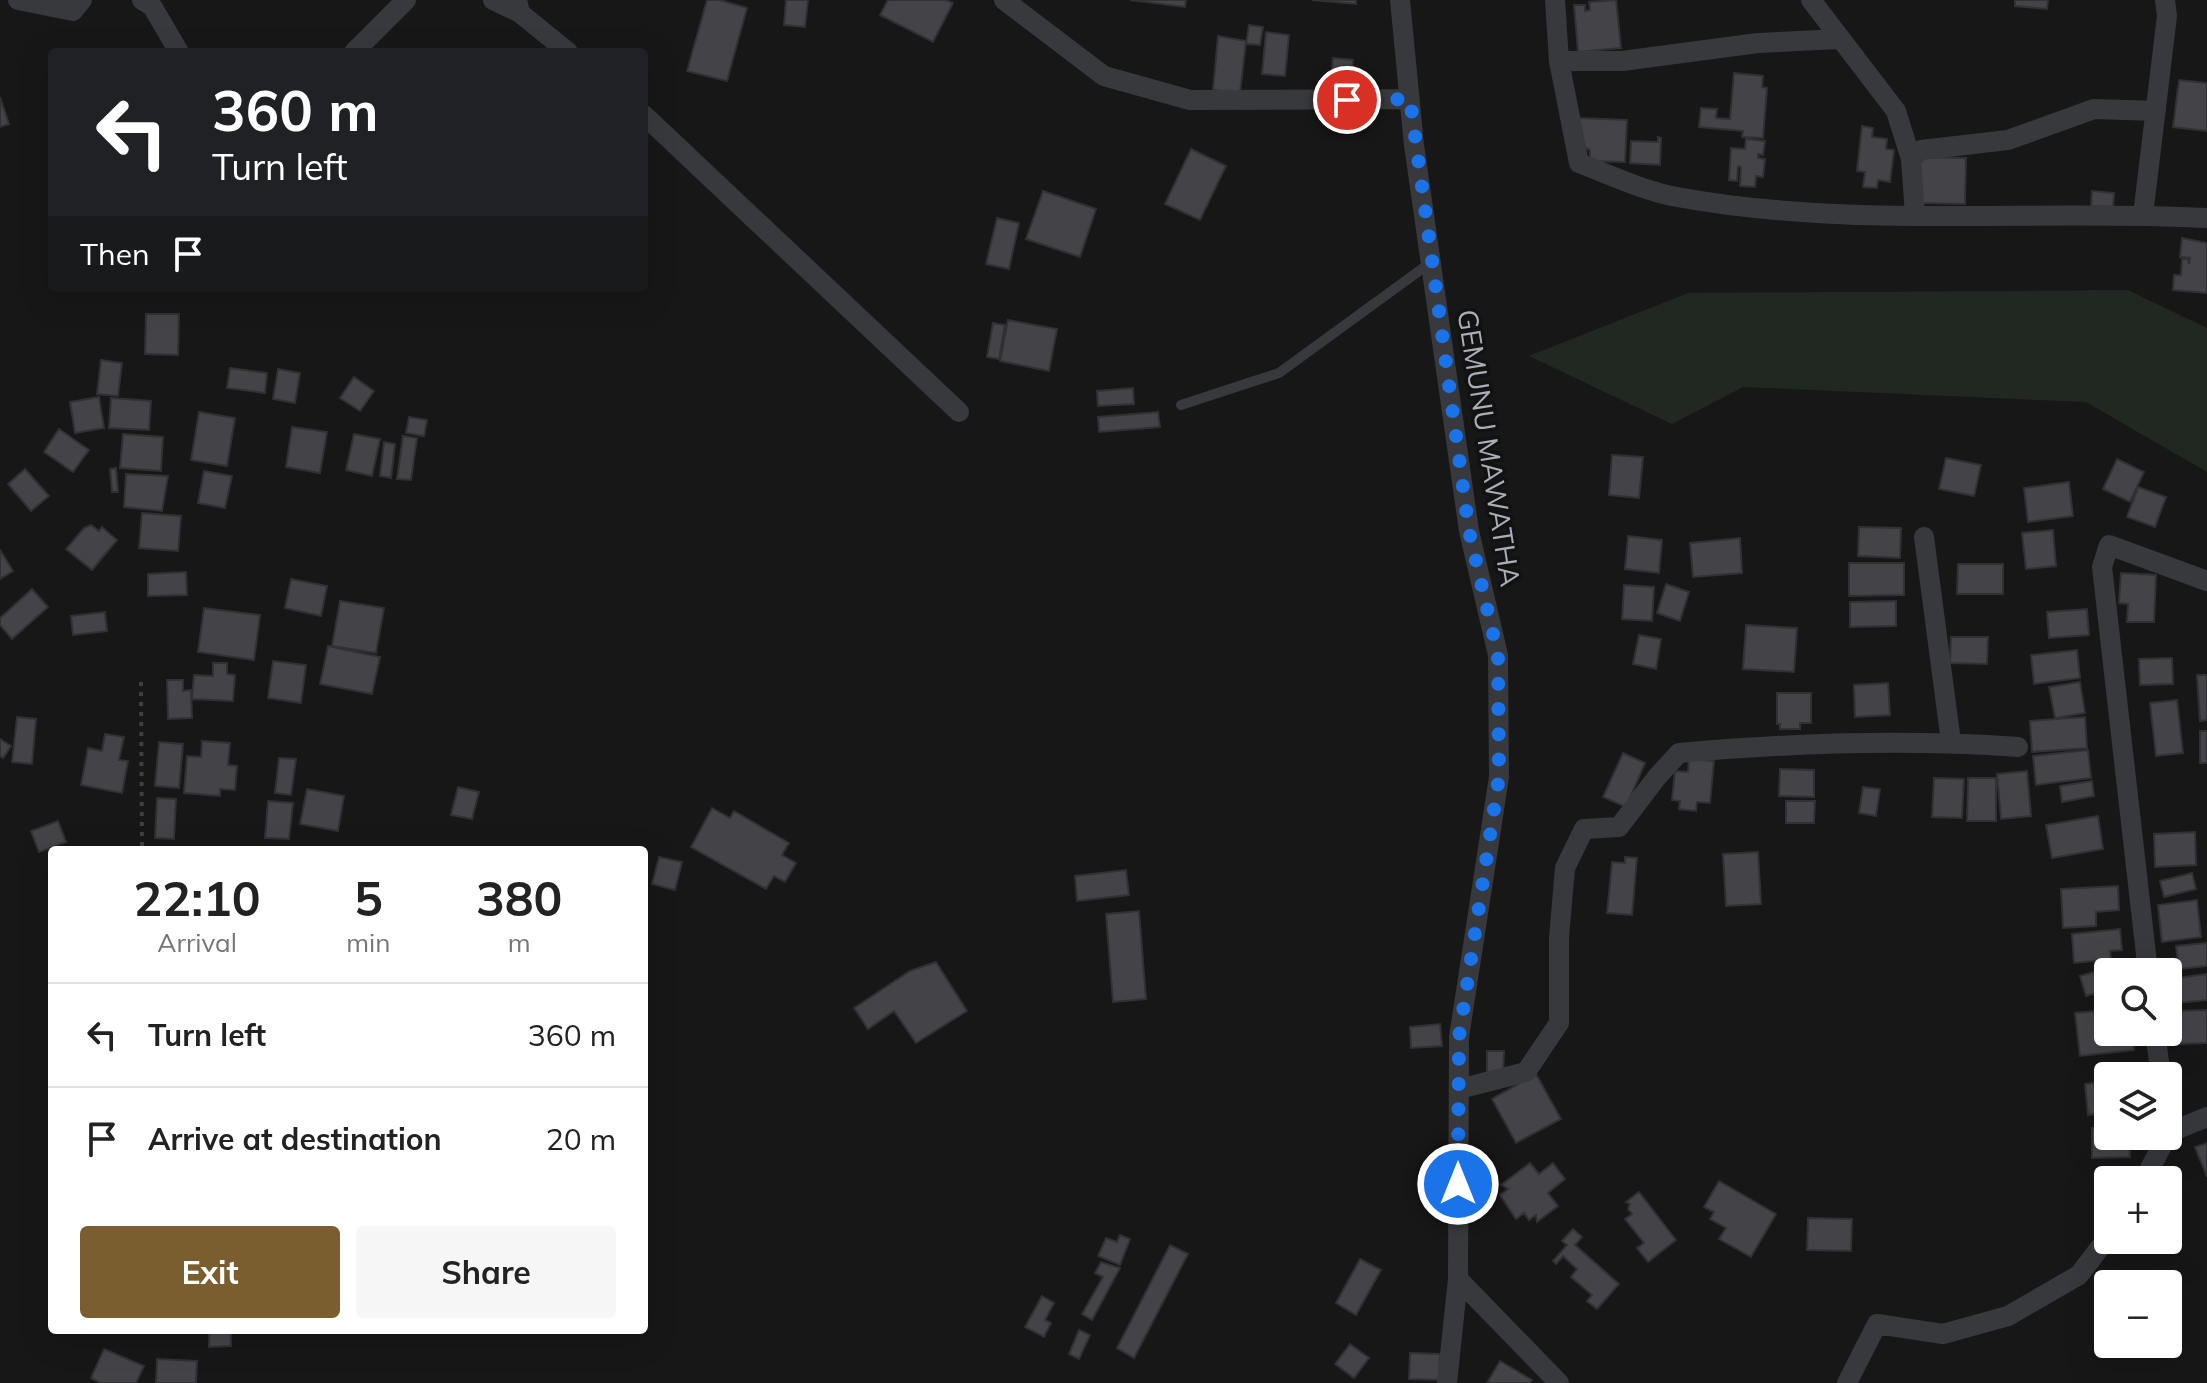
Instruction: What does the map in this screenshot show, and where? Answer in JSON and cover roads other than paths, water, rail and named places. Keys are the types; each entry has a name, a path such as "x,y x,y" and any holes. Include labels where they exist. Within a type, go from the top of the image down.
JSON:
{"street":[{"path":"18,0 73,11 82,0"},
{"path":"142,0 152,6 177,48"},
{"path":"358,48 406,0"},
{"path":"493,0 518,6 564,48"},
{"path":"1004,0 1104,76 1190,100 1410,99"},
{"name":"GEMUNU MAWATHA","path":"1400,0 1410,99 1469,531 1498,655 1499,777 1459,1037 1458,1279 1447,1383"},
{"path":"1555,0 1559,61 1579,163 1673,197 1795,213 2207,218"},
{"path":"1811,0 1896,111 1911,159 1915,215"},
{"path":"2143,215 2167,16 2165,0"},
{"path":"1559,61 1622,61 1758,43 1839,39"},
{"path":"1911,159 1921,150 2008,140 2094,109 2156,111"},
{"path":"648,119 959,412"},
{"path":"1924,537 1951,742"},
{"path":"2146,958 2102,567 2109,545 2207,581"},
{"path":"1459,1089 1526,1072 1559,1023 1559,938 1565,868 1584,829 1619,827 1679,753 1776,744 1951,742 2018,747"},
{"path":"2182,1127 2207,1117"},
{"path":"1847,1383 1877,1324 1943,1334 2008,1316 2079,1275 2095,1254"},
{"path":"1458,1279 1559,1383"}],"lane":[{"path":"1181,405 1279,373 1432,262"}]}
